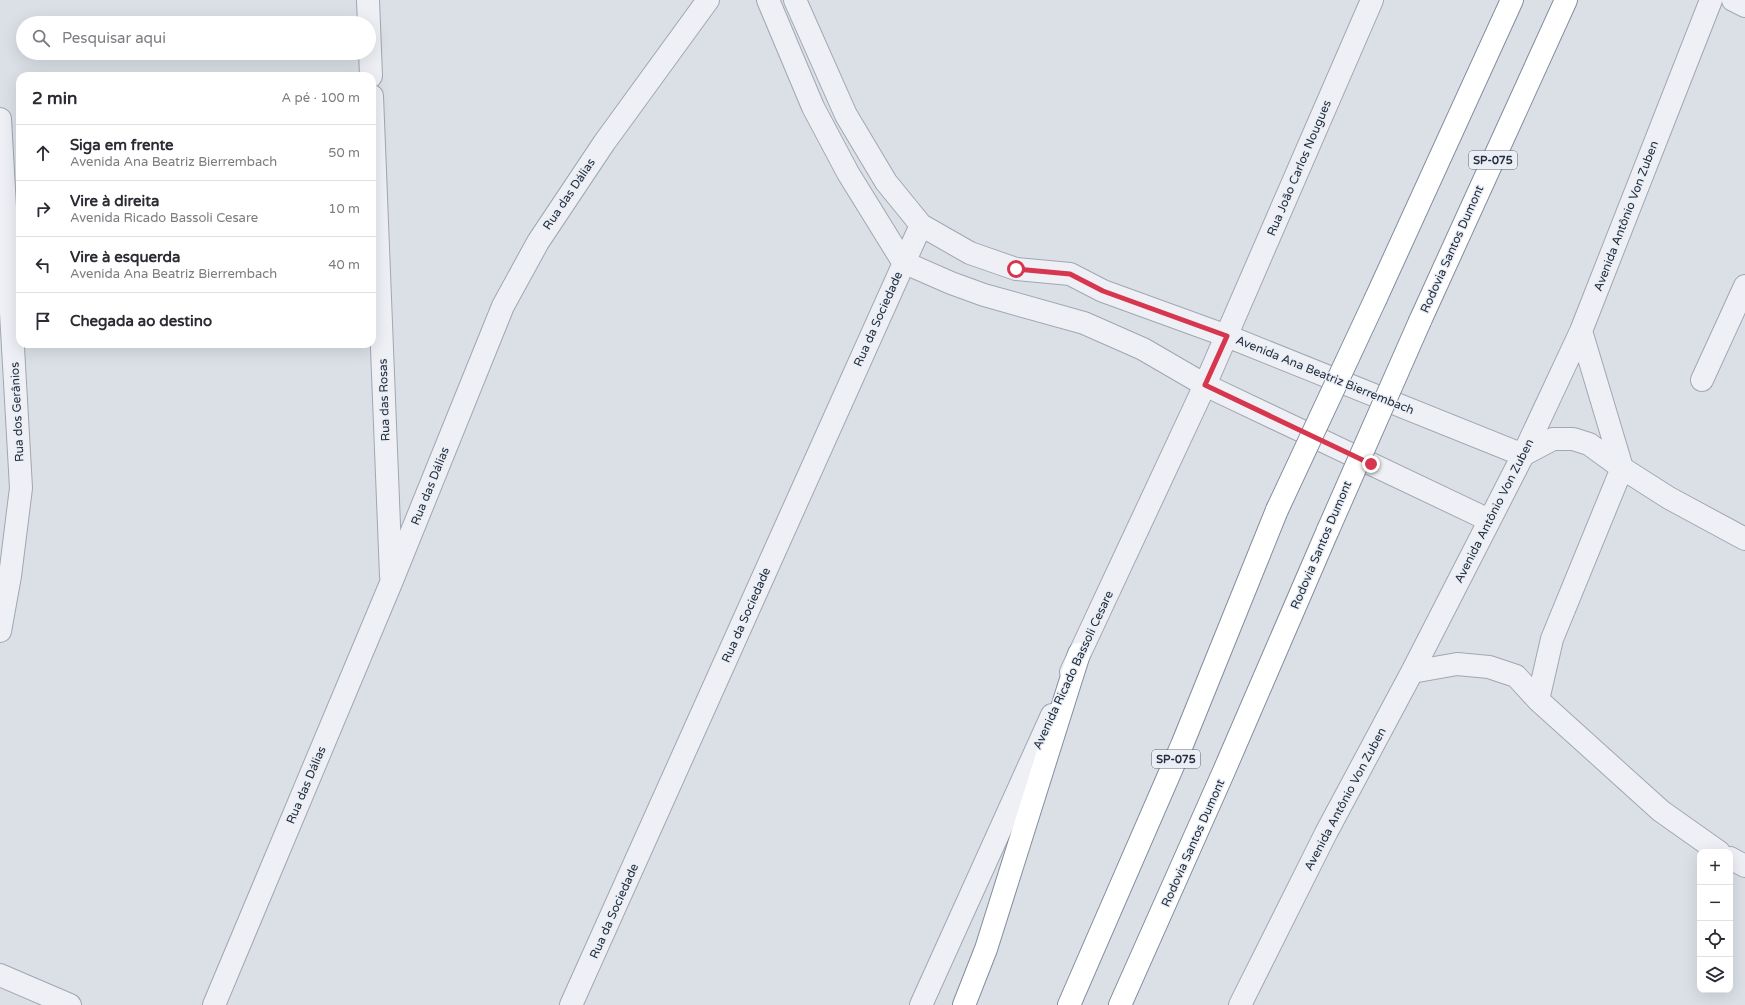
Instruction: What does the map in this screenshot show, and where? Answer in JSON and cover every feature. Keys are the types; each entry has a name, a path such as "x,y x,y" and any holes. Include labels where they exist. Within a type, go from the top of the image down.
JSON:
{"highway":[{"name":"SP-075","path":"1068,1005 1182,745 1277,510 1512,0"},
{"name":"Rodovia Santos Dumont","path":"1120,1005 1224,771 1420,321 1566,0"},
{"path":"964,1005 986,948 1079,654"}],"street":[{"path":"368,0 369,16"},
{"name":"Rua das Dálias","path":"214,1005 391,583 503,306 538,242 595,156 708,0"},
{"path":"768,0 775,20 816,113 848,173 904,262 950,283 984,295 1084,323 1142,349 1205,385 1489,520"},
{"name":"Avenida Ana Beatriz Bierrembach","path":"795,0 846,115 886,182 921,225 970,253 1016,269 1070,274 1103,291 1227,336 1523,455"},
{"name":"Rua João Carlos Nougues","path":"1227,336 1372,0"},
{"name":"Avenida Antônio Von Zuben","path":"1240,1005 1326,833 1412,672 1523,455 1581,331 1711,0"},
{"path":"1734,0 1745,6"},
{"path":"370,60 371,72"},
{"name":"Rua dos Gerânios","path":"0,119 21,488 10,576 0,631"},
{"name":"Rua das Rosas","path":"376,199 391,583"},
{"name":"Rua da Sociedade","path":"572,1005 921,225"},
{"path":"1702,380 1745,286"},
{"path":"1538,700 1552,639 1622,468 1581,331"},
{"name":"Avenida Ricado Bassoli Cesare","path":"921,1005 1079,654 1227,336"},
{"path":"1523,455 1553,439 1573,439 1589,444 1622,468 1669,498 1745,539"},
{"path":"1412,672 1456,664 1488,667 1516,676 1538,700 1661,811 1715,849"},
{"path":"1733,860 1745,866"},
{"path":"0,975 70,1005"}],"route":[{"path":"1016,269 1070,274 1103,291 1227,336 1205,385 1371,464"}]}
